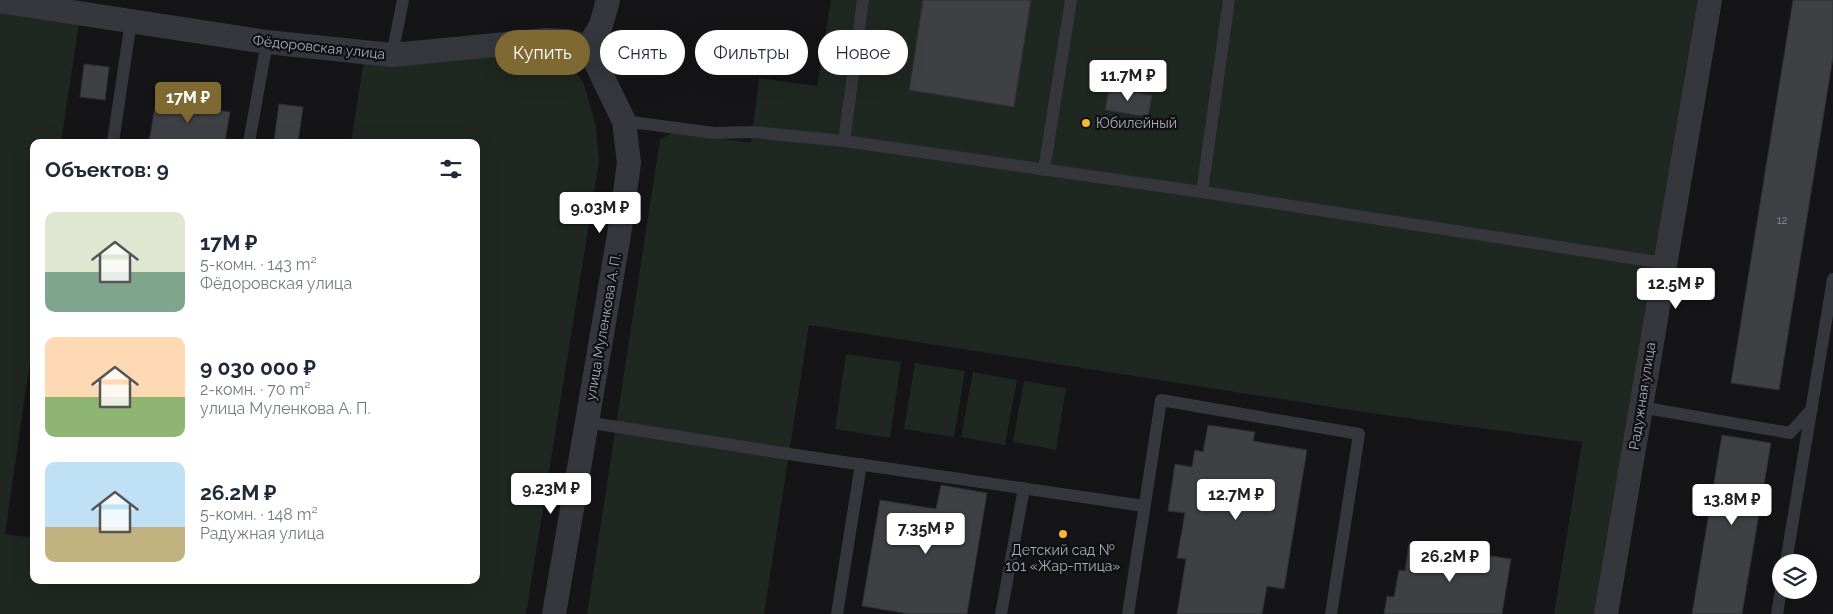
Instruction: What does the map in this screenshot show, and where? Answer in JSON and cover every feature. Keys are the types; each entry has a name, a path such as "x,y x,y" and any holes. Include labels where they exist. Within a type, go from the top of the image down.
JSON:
{"street":[{"path":"590,43 602,25 608,0"},
{"name":"Радужная улица","path":"1606,614 1710,0"},
{"name":"Фёдоровская улица","path":"0,1 267,42 392,55 495,45"},
{"name":"улица Муленкова А. П.","path":"554,614 619,234 629,163 624,121 590,50"}],"lane":[{"path":"392,55 403,0"},
{"path":"844,141 863,0"},
{"path":"1044,170 1071,0"},
{"path":"1202,192 1229,0"},
{"path":"113,139 131,21"},
{"path":"250,139 267,42"},
{"path":"624,121 714,133 753,132 844,141 1202,192 1664,263"},
{"path":"1787,554 1833,279"},
{"path":"1128,614 1161,400 1359,434 1331,614"},
{"path":"1640,408 1790,434 1812,409"},
{"path":"586,422 1144,506"},
{"path":"837,614 861,464"},
{"path":"1001,614 1024,488"},
{"path":"1777,614 1780,599"}],"shaded area":[{"path":"831,0 1702,0 1598,614 1554,614 1582,442 1370,413 809,325 764,614 587,614 660,139 675,132 751,143 759,78 817,86 819,75 908,75 908,30 826,30"},
{"path":"0,11 79,23 61,139 30,139 30,362 5,534 30,537 30,584 480,584 480,139 351,139 364,59 495,53 495,75 578,75 584,84 596,126 599,162 526,614 0,614"},
{"path":"846,354 901,362 890,438 835,429"},
{"path":"915,363 965,371 954,437 904,429"},
{"path":"973,372 1017,380 1005,445 961,437"},
{"path":"1024,381 1066,388 1056,450 1013,442"}],"building":[{"path":"923,0 1031,0 1014,107 909,90"},
{"path":"1793,0 1833,0 1833,57 1779,390 1731,383"},
{"path":"84,64 109,67 105,100 80,97"},
{"path":"1109,88 1152,95 1148,117 1105,110"},
{"path":"156,100 230,112 226,139 150,139"},
{"path":"279,104 303,107 298,139 274,139"},
{"path":"1208,425 1255,432 1253,441 1307,450 1284,589 1267,586 1262,614 1177,614 1186,559 1177,558 1185,513 1168,511 1175,464 1192,467 1195,450 1203,452"},
{"path":"1722,435 1771,443 1742,614 1692,614"},
{"path":"941,485 987,493 967,614 909,614 862,606 880,500 936,509"},
{"path":"1409,543 1511,559 1502,614 1384,614 1387,596 1394,597 1399,570 1405,571"}],"place":[{"name":"Юбилейный","path":"1086,123"},
{"name":"Детский сад № 101 «Жар-птица»","path":"1063,534"}]}
